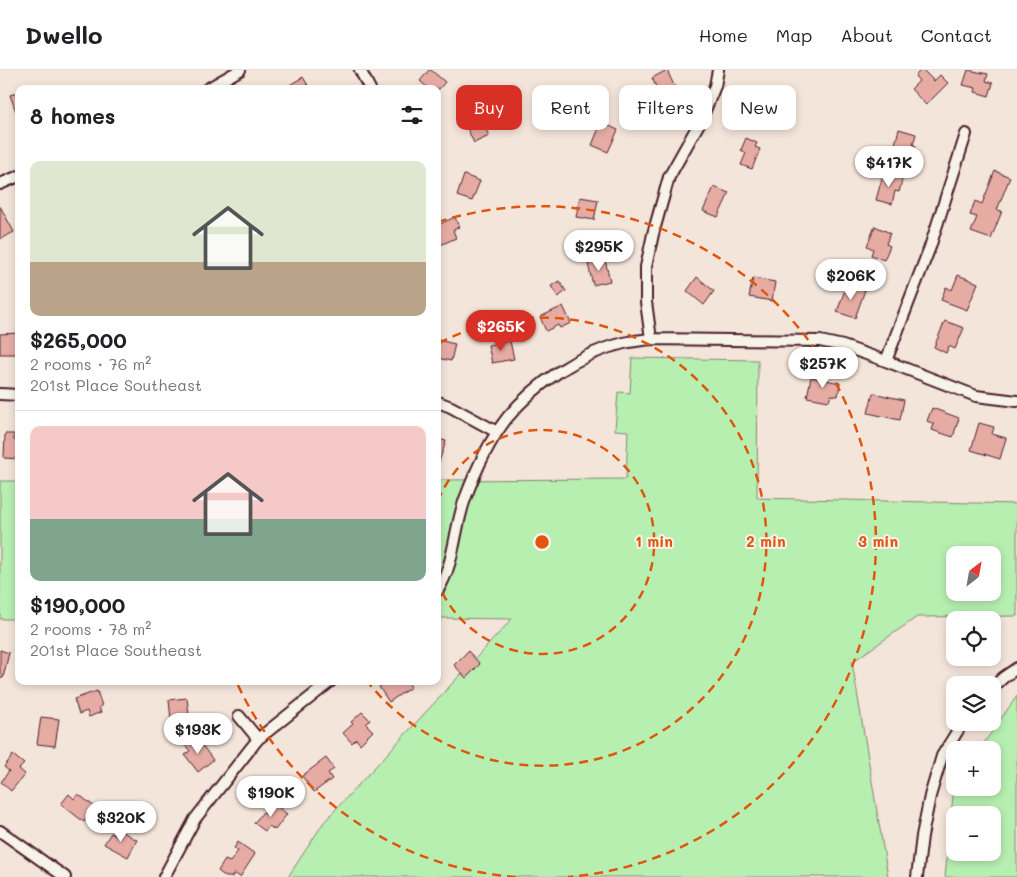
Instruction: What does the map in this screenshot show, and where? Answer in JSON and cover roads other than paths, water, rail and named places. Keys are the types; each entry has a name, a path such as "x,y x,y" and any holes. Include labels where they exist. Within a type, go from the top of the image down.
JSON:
{"street":[{"path":"214,85 240,70"},
{"path":"360,70 368,85"},
{"path":"651,339 646,302 646,267 653,234 669,177 701,120 715,86 718,70"},
{"path":"886,361 930,247 966,134"},
{"path":"0,184 15,178"},
{"path":"441,583 448,568 465,500 497,432 516,408 539,387 570,365 604,349 651,339 820,342 843,346 976,396 1017,401"},
{"path":"0,394 15,395"},
{"path":"441,403 497,432"},
{"path":"1001,680 1017,668"},
{"path":"164,877 195,819 258,739 326,685"},
{"path":"239,716 258,739"},
{"path":"917,877 922,836 932,788 942,756 957,731"},
{"path":"0,831 65,877"}]}
